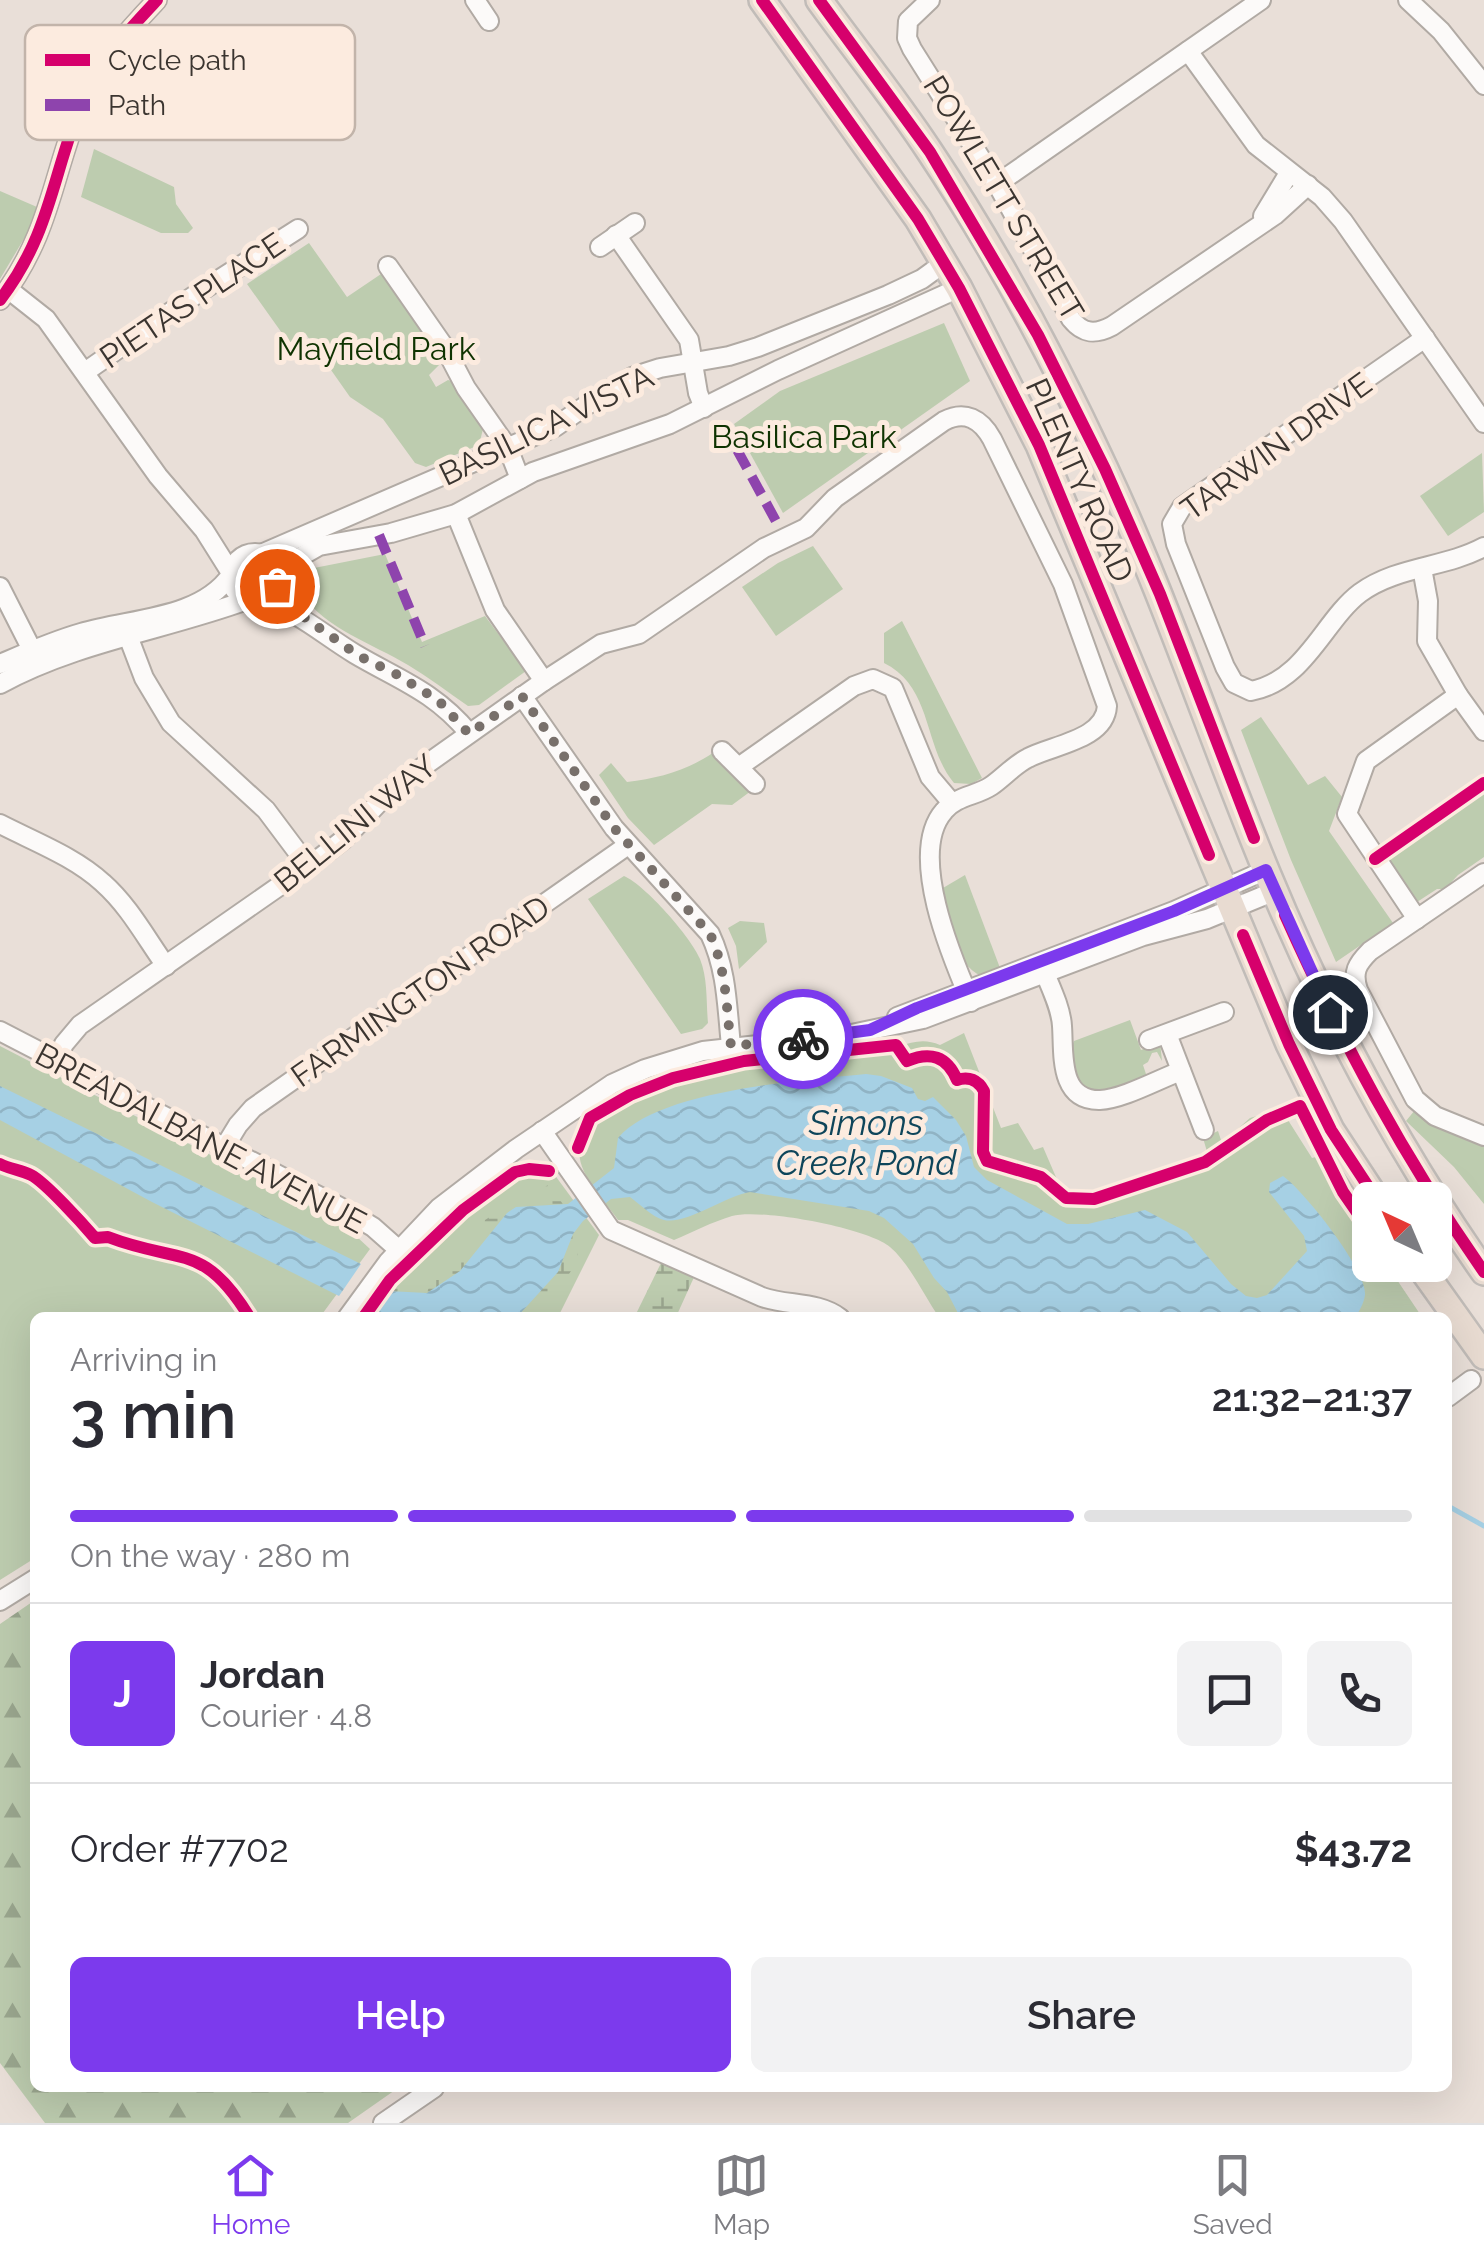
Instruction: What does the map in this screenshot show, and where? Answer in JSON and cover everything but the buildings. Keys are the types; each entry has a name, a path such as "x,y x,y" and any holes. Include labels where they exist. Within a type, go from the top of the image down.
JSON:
{"highway":[{"name":"PLENTY ROAD","path":"762,0 918,219 959,288 1039,445 1289,1044 1331,1130 1365,1182"},
{"name":"PLENTY ROAD","path":"819,0 930,152 1038,335 1105,469 1160,594 1270,880 1353,1060 1404,1151 1484,1272"},
{"path":"1431,1282 1484,1356"}],"street":[{"path":"150,7 176,0"},
{"path":"474,0 489,21"},
{"name":"POWLETT STREET","path":"930,0 908,21 907,38 997,184 1072,319 1088,332 1098,333 1112,326 1275,215 1308,185"},
{"path":"997,184 1260,0"},
{"path":"1408,0 1441,31 1484,85"},
{"path":"1188,51 1246,132 1343,220 1484,422"},
{"path":"70,140 47,216 26,262 4,294 46,320 158,476 204,530 231,574 234,590 304,617 359,656 439,701 469,734"},
{"name":"POWLETT STREET","path":"1253,228 1289,173"},
{"path":"600,247 634,223"},
{"name":"PIETAS PLACE","path":"85,372 198,292 298,229"},
{"path":"616,235 680,324 704,408"},
{"name":"BASILICA VISTA","path":"255,554 555,428 632,377 758,347 922,279 944,263"},
{"path":"388,266 446,348 466,388 508,448 520,480"},
{"name":"BASILICA VISTA","path":"278,579 291,562 318,546 390,533 456,514 551,464 624,442 704,408 959,288"},
{"name":"TARWIN DRIVE","path":"1425,338 1182,508 1172,524 1176,544 1225,666 1234,682 1246,690 1268,686 1302,660 1363,592 1388,578 1454,560 1484,546"},
{"name":"BELLINI WAY","path":"62,1063 91,1018 344,839 394,788 601,644 639,634 764,548 806,528 835,498 958,416 972,417 992,438 1063,584 1105,695 1106,714 1093,730 1024,760 987,788 952,803"},
{"path":"456,514 495,610 544,681"},
{"path":"204,530 228,546 274,563 278,579 304,617"},
{"path":"0,664 81,633 209,598 231,574 237,561 255,554"},
{"path":"1422,568 1428,602 1426,641 1484,730"},
{"path":"0,684 64,654 254,600 273,592 278,579"},
{"path":"0,588 32,650"},
{"path":"128,636 144,678 171,723 256,800 308,866"},
{"path":"740,766 864,681 881,680 896,692 930,777 952,803 940,814 933,834 933,884 936,916 968,996"},
{"path":"1417,919 1348,819 1348,808 1366,761 1458,695"},
{"path":"522,696 628,845 710,934 726,984 731,1046"},
{"path":"722,751 755,784"},
{"path":"0,824 70,860 103,883 125,906 166,966"},
{"name":"FARMINGTON ROAD","path":"224,1148 253,1108 628,845"},
{"path":"1483,875 1363,958 1355,969 1356,982 1415,1100 1435,1116 1484,1136"},
{"path":"352,1312 399,1250 462,1189 612,1084 697,1052 870,1030 923,1019 968,996 1143,936 1270,880"},
{"path":"1043,968 1062,1024 1065,1074 1083,1095 1107,1099 1182,1071"},
{"path":"1204,1130 1182,1071 1158,1037 1224,1012"},
{"name":"BREADALBANE AVENUE","path":"0,1032 348,1212 399,1250"},
{"path":"542,1131 607,1226 622,1237 762,1297 782,1304 822,1307 830,1312"},
{"path":"1452,1394 1472,1380"},
{"path":"0,1602 30,1582"},
{"path":"383,2123 428,2092"}],"green space":[{"path":"94,149 174,187 176,204 193,228 188,233 161,233 81,197"},
{"path":"0,191 37,207 28,232 0,279"},
{"name":"Mayfield Park","path":"309,243 347,297 384,272 444,360 429,375 436,387 448,380 454,382 484,425 479,445 426,467 415,463 383,419 350,397 305,333 289,343 247,284"},
{"name":"Basilica Park","path":"944,323 970,381 783,513 734,424 780,391"},
{"path":"1482,453 1484,512 1448,536 1420,496"},
{"path":"813,546 843,589 776,636 742,587"},
{"path":"385,554 422,642 485,616 526,671 479,705 468,706 408,665 337,626 301,594 301,578 309,569"},
{"path":"902,621 982,778 971,784 954,783 937,752 920,702 900,674 884,663 884,633"},
{"path":"1261,717 1308,785 1325,776 1342,797 1329,831 1393,923 1336,962 1241,730"},
{"path":"714,752 751,791 732,805 712,804 654,845 628,818 599,775 611,763 627,782 650,778 683,769"},
{"path":"1484,785 1484,857 1445,889 1437,889 1417,902 1383,856"},
{"path":"965,875 1000,968 982,976 964,962 946,911 943,888"},
{"path":"624,876 666,913 700,959 708,1023 702,1029 681,1034 588,899"},
{"path":"740,921 764,923 767,942 739,969 736,946 728,928"},
{"path":"1130,1020 1141,1050 1160,1042 1162,1061 1157,1052 1152,1053 1143,1065 1147,1077 1103,1094 1085,1091 1076,1084 1068,1057 1074,1041"},
{"path":"964,1033 1001,1128 1018,1123 1034,1150 1043,1147 1062,1191 1073,1196 1208,1155 1203,1138 1218,1131 1222,1143 1250,1118 1281,1109 1312,1158 1320,1156 1352,1213 1352,1282 1398,1282 1419,1312 936,1312 904,1262 878,1240 813,1221 746,1214 725,1218 674,1240 628,1220 618,1220 582,1167 580,1148 595,1122 624,1101 663,1085 756,1065 931,1042 940,1045"},
{"path":"0,1046 342,1223 370,1249 324,1312 30,1312 30,1561 0,1580"},
{"path":"1415,1110 1429,1121 1484,1144 1484,1204 1454,1167 1406,1121"},
{"path":"523,1171 554,1174 599,1235 560,1312 373,1312 417,1257 460,1215"},
{"path":"549,1184 584,1235 573,1268 540,1312 372,1312 391,1284 410,1292 427,1292 435,1274 448,1269 482,1241 485,1220 498,1212 531,1206 535,1195"},
{"path":"662,1261 695,1275 678,1312 637,1312"},
{"path":"30,1603 30,2092 392,2092 348,2123 45,2123 0,2063 0,1624"}],"water":[{"name":"Simons Creek Pond","path":"866,1074 912,1088 918,1099 933,1097 956,1120 966,1136 974,1167 987,1180 1067,1224 1088,1224 1145,1210 1187,1232 1231,1284 1246,1296 1257,1298 1267,1295 1307,1251 1304,1236 1269,1192 1270,1183 1283,1176 1319,1214 1352,1261 1352,1282 1363,1283 1361,1307 1358,1312 957,1312 913,1244 884,1218 869,1211 750,1192 673,1220 655,1216 630,1197 611,1199 583,1221 573,1234 558,1272 522,1312 373,1312 388,1291 427,1293 460,1271 516,1207 568,1204 614,1168 618,1138 638,1122 698,1098"},
{"path":"0,1086 361,1264 339,1296 0,1120"}],"waterway":[{"path":"1452,1508 1484,1526"}],"marked path":[{"path":"723,424 777,523"},
{"path":"379,535 425,646"}],"cycle path":[{"path":"135,25 157,0"},
{"path":"762,0 918,219 959,288 1039,445 1209,855"},
{"path":"819,0 930,152 1038,335 1105,469 1160,594 1254,838"},
{"path":"0,300 31,250 69,140"},
{"path":"1375,859 1484,783"},
{"path":"1285,915 1376,1098 1427,1186 1484,1272"},
{"path":"1243,935 1331,1130 1365,1182"},
{"path":"578,1148 590,1118 630,1095 673,1078 744,1061 896,1045 907,1061 923,1056 937,1058 957,1080 969,1079 979,1084 984,1091 983,1152 987,1161 1041,1177 1066,1198 1094,1199 1205,1162 1267,1120 1300,1106 1352,1205"},
{"path":"0,1164 37,1179 95,1238 108,1237 204,1266 246,1312"},
{"path":"367,1312 390,1280 463,1210 515,1172 549,1171"}],"way so far":[{"path":"277,586 278,579 304,617 339,644 439,701 469,734 522,696 614,828 710,934 726,984 731,1046 803,1039"}],"route":[{"path":"803,1039 870,1030 917,1008 1174,911 1266,870 1330,1012"}]}
